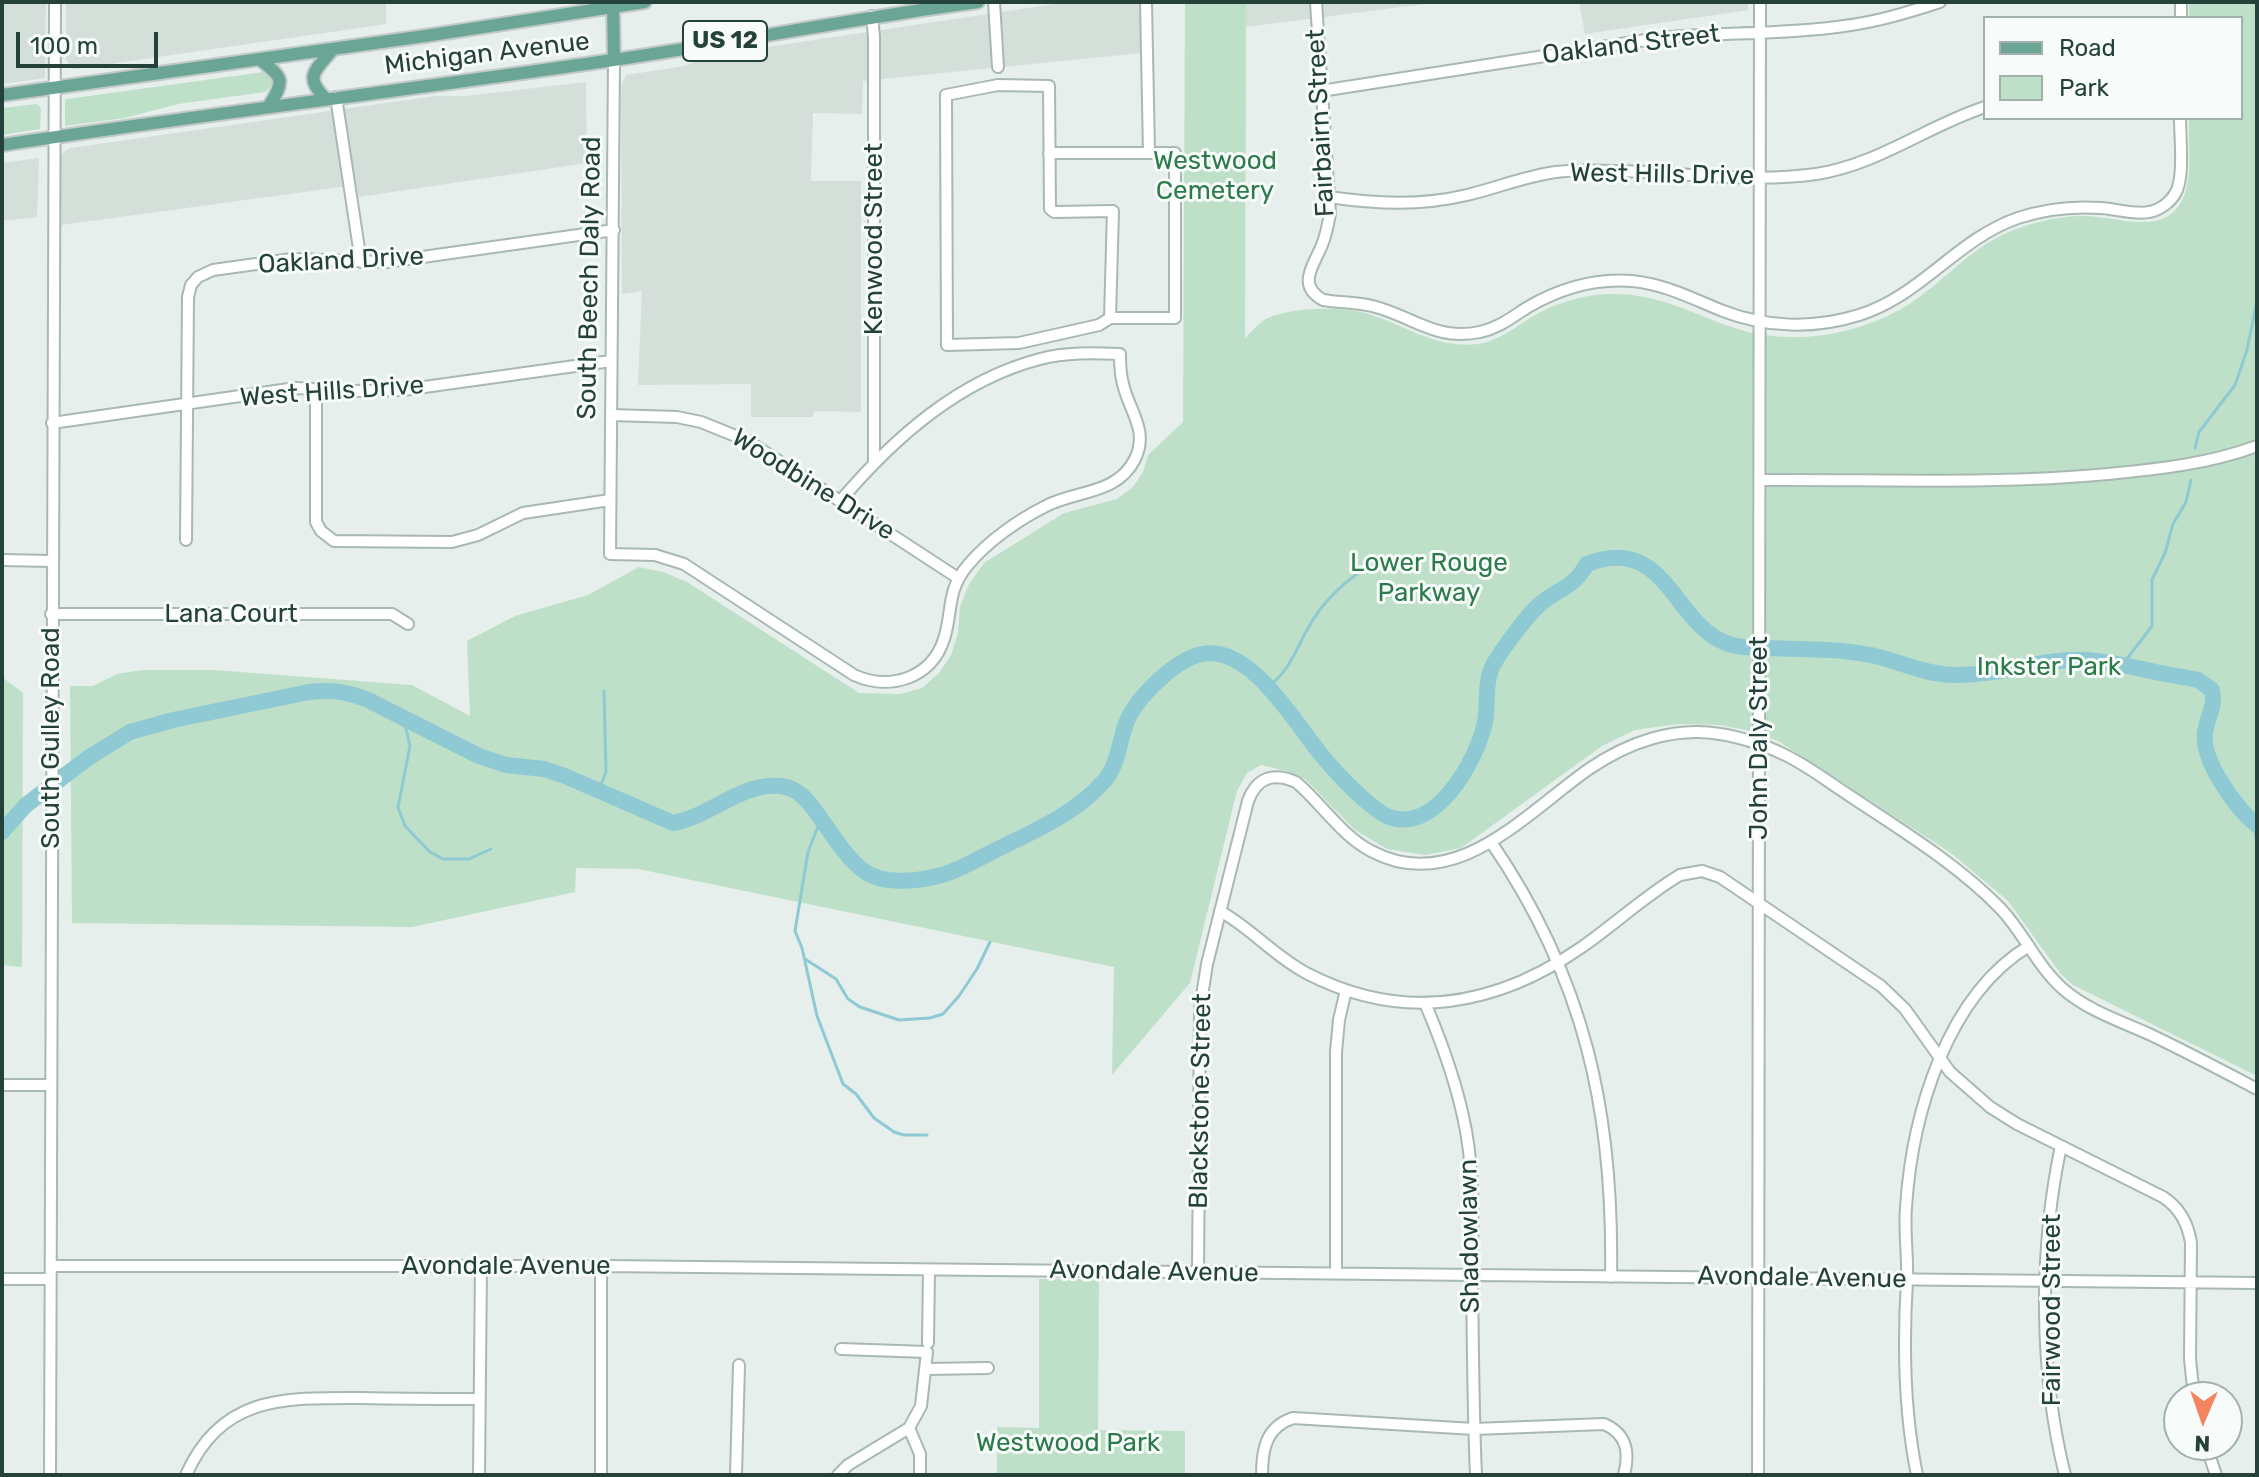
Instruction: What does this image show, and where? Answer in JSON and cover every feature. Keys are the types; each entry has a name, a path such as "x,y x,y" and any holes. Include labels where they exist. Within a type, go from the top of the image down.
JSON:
{"main road":[{"name":"Michigan Avenue","path":"2,95 333,49 613,4 645,2"},
{"name":"Michigan Avenue","path":"2,145 614,60 937,5 978,2"},
{"name":"South Beech Daly Road","path":"613,4 614,60"},
{"path":"330,98 313,86 312,78 314,71 333,49"},
{"path":"259,59 280,77 281,84 269,106"}],"street":[{"name":"South Gulley Road","path":"50,1475 55,2"},
{"path":"994,2 998,67"},
{"path":"1146,2 1149,153"},
{"name":"Fairbairn Street","path":"1316,2 1330,214 1326,233 1307,276 1316,296 1323,300 1373,306 1434,331 1473,333 1496,327 1554,294 1580,285 1610,281 1666,288 1726,312 1759,321"},
{"name":"John Daly Street","path":"1758,1475 1760,2"},
{"name":"Oakland Street","path":"1321,91 1659,38 1843,26 1886,18 1940,2"},
{"name":"Kenwood Street","path":"872,16 874,462"},
{"name":"South Beech Daly Road","path":"614,60 610,554 655,555 684,564 854,675 881,683 908,678 924,669 935,657 944,639 949,600 958,578"},
{"path":"1049,153 1175,153 1175,318 1110,318 1099,325 1019,343 947,345 946,95 998,85 1049,86 1049,153 1050,209 1054,212 1113,211 1110,318"},
{"path":"330,98 361,262"},
{"name":"West Hills Drive","path":"1329,197 1379,203 1425,202 1467,195 1536,176 1579,170 1761,178 1814,174 1875,157 1945,122 1983,108"},
{"path":"1759,321 1784,325 1812,324 1841,320 1873,310 1914,288 1979,236 2029,214 2075,207 2142,213 2160,208 2172,198 2179,183 2180,120"},
{"name":"Oakland Drive","path":"187,404 188,297 191,285 198,277 213,270 292,259 361,262 422,258 614,230"},
{"path":"841,500 874,462 933,413 997,375 1053,356 1120,354 1123,385 1141,432 1139,450 1129,469 1107,487 1062,499 1028,516 984,549 958,578"},
{"name":"West Hills Drive","path":"52,423 296,388 403,390 611,361"},
{"path":"316,389 316,522 321,531 334,541 438,543 478,535 523,513 610,500"},
{"path":"186,540 187,404"},
{"name":"Woodbine Drive","path":"611,415 677,417 725,430 776,456 958,578"},
{"path":"1760,480 2036,480 2181,467 2227,457 2257,446"},
{"path":"2,560 52,561"},
{"name":"Lana Court","path":"51,614 392,614 408,624"},
{"path":"1611,1277 1610,1184 1602,1113 1585,1039 1558,964 1527,899 1491,842 1590,769 1649,739 1674,733 1703,732 1731,736 1783,754 1947,863 2000,908 2051,977 2077,999 2257,1089"},
{"name":"Blackstone Street","path":"1198,1273 1198,1030 1207,964 1251,793 1259,782 1270,777 1293,780 1357,842 1395,861 1419,865 1443,863 1472,853 1491,842"},
{"path":"1220,911 1289,963 1346,990 1382,999 1425,1003 1496,993 1530,979 1558,964 1675,879 1686,873 1702,871 1714,874 1881,986 1905,1009 1961,1084 1990,1107 2163,1197 2176,1207 2190,1233 2192,1381"},
{"path":"1917,1475 1907,1393 1905,1223 1908,1183 1925,1104 1955,1026 1982,986 2005,963 2029,946"},
{"path":"1336,1274 1336,1052 1346,990"},
{"name":"Shadowlawn","path":"1425,1003 1450,1066 1466,1132 1473,1192 1476,1475"},
{"path":"2,1085 50,1085"},
{"name":"Fairwood Street","path":"2061,1146 2050,1213 2047,1282 2050,1400 2065,1475"},
{"name":"Avondale Avenue","path":"51,1266 601,1266 2257,1283"},
{"path":"479,1475 481,1266"},
{"path":"601,1266 601,1475"},
{"path":"928,1343 929,1270"},
{"path":"2,1279 50,1279"},
{"path":"838,1475 848,1465 909,1428 921,1406 927,1369 927,1352 841,1349"},
{"path":"736,1475 739,1365"},
{"path":"927,1369 988,1368"},
{"path":"186,1475 201,1445 217,1429 241,1413 271,1402 307,1398 479,1399"},
{"path":"1262,1475 1263,1452 1268,1436 1280,1424 1293,1418 1474,1429 1604,1424 1619,1433 1627,1447 1624,1475"},
{"path":"909,1428 920,1454 920,1475"}],"shaded area":[{"path":"2,2 46,2 45,78 2,84"},
{"path":"66,2 386,2 386,24 76,69 66,59"},
{"path":"1068,2 1140,2 1141,53 863,81 862,114 813,113 811,181 861,181 861,412 814,411 813,417 751,417 751,384 638,385 642,291 622,294 621,86 626,75 685,66 707,56"},
{"path":"1246,2 1440,2 1246,27"},
{"path":"1579,2 1748,2 1748,10 1585,34"},
{"path":"586,82 587,163 359,197 356,185 61,225 61,154 70,148 435,96 466,96"},
{"path":"39,158 37,217 2,221 2,163"}],"green space":[{"name":"Lower Rouge Parkway","path":"1185,2 1246,2 1245,338 1264,320 1278,314 1332,309 1369,314 1435,340 1463,345 1493,340 1558,304 1606,294 1627,294 1662,301 1727,325 1765,335 1809,337 1830,334 1865,325 1898,311 1980,248 2022,227 2074,216 2142,222 2168,216 2179,206 2188,182 2189,120 2243,120 2243,16 2189,16 2189,2 2257,2 2257,1076 2073,985 2060,973 2008,901 1951,853 1778,741 1719,725 1679,724 1635,730 1602,746 1461,848 1425,855 1387,849 1355,830 1305,779 1261,765 1247,773 1237,791 1190,983 1112,1075 1114,967 638,869 576,868 575,892 412,927 72,923 70,686 93,686 117,674 142,670 214,670 412,685 470,716 467,641 515,616 588,595 639,567 687,582 859,693 900,694 922,688 939,673 951,655 958,633 960,607 969,584 984,563 1064,513 1117,499 1133,487 1143,472 1148,455 1183,422"},
{"path":"264,72 270,74 273,84 265,92 178,104 125,118 65,126 67,99"},
{"path":"37,104 41,108 40,129 2,135 2,108"},
{"path":"2,677 23,693 22,967 2,965"},
{"name":"Westwood Park","path":"1039,1279 1099,1279 1098,1430 1185,1431 1185,1475 997,1475 997,1427 1039,1428"}],"waterway":[{"path":"2195,448 2199,432 2235,385 2247,350 2257,301"},
{"path":"2123,664 2152,626 2152,580 2165,553 2173,524 2186,502 2191,480"},
{"path":"2,832 26,805 88,758 130,732 309,692 332,691 368,700 479,756 506,765 544,769 565,776 673,823 687,820 752,789 787,787 807,801 845,853 864,871 882,879 925,879 968,864 1052,822 1080,803 1110,773 1127,721 1139,701 1169,671 1202,654 1220,654 1255,674 1353,789 1385,815 1403,819 1420,816 1436,806 1462,775 1473,756 1485,722 1492,668 1522,623 1546,599 1576,579 1587,564 1616,558 1638,562 1656,574 1702,627 1720,641 1744,647 1855,652 1953,675 1982,674 2078,660 2109,662 2198,680 2212,690 2205,744 2214,770 2240,808 2257,825"},
{"path":"1268,687 1286,668 1328,600 1345,583 1375,564"},
{"path":"599,791 606,771 604,691"},
{"path":"404,720 410,746 398,807 405,826 430,852 443,859 469,859 491,849"},
{"path":"821,819 808,852 795,931 802,948 817,1016 843,1084 856,1094 874,1118 894,1132 927,1135"},
{"path":"2254,824 2257,844"},
{"path":"805,959 836,979 848,999 860,1007 899,1020 930,1018 943,1014 959,996 990,942"}],"park label":[{"name":"Westwood Cemetery","path":"1215,176"},
{"name":"Inkster Park","path":"2049,667"}]}
